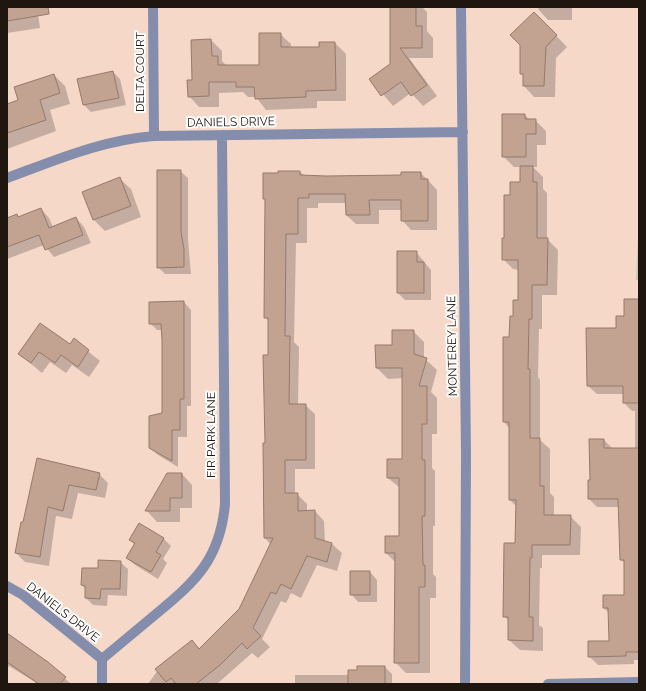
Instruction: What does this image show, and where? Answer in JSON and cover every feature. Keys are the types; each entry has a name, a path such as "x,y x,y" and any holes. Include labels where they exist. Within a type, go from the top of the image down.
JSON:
{"street":[{"name":"DELTA COURT","path":"153,7 154,136"},
{"name":"MONTEREY LANE","path":"461,7 463,132 465,684"},
{"name":"DANIELS DRIVE","path":"7,178 90,147 132,138 154,136 463,132"},
{"name":"FIR PARK LANE","path":"102,660 188,588 201,572 212,554 220,535 225,504 222,135"},
{"name":"DANIELS DRIVE","path":"7,586 23,595 102,660"},
{"path":"102,660 102,684"},
{"path":"548,684 639,682"}],"green space":[{"path":"639,215 639,280 636,280"}],"building":[{"path":"7,7 48,7 49,14 7,21"},
{"path":"390,7 416,7 416,26 422,26 422,48 400,48 427,85 411,96 401,82 381,96 369,79 390,64"},
{"path":"534,12 557,35 546,47 544,86 523,86 523,74 520,74 520,45 510,35"},
{"path":"259,33 281,33 281,47 319,47 319,42 335,42 336,90 306,91 306,97 255,99 254,87 236,87 236,82 209,82 209,96 188,97 187,80 192,80 191,40 211,39 212,56 218,56 218,65 259,65"},
{"path":"113,71 119,98 83,105 77,79"},
{"path":"54,74 60,93 40,100 46,120 7,133 7,104 18,100 14,87"},
{"path":"502,114 525,114 525,119 536,119 536,134 526,134 526,157 502,157"},
{"path":"520,166 533,166 533,182 537,182 537,238 548,238 547,285 532,285 532,319 529,319 528,369 530,369 530,438 540,438 540,486 544,486 544,515 571,515 570,545 532,545 532,558 530,558 529,617 533,617 533,641 508,640 508,617 503,617 504,543 515,543 516,500 509,500 509,422 503,422 503,337 509,337 510,316 513,316 513,300 518,300 518,260 502,260 502,238 504,238 504,195 510,195 510,182 520,182"},
{"path":"157,170 181,170 181,232 184,249 184,267 157,268"},
{"path":"278,171 300,171 300,175 326,176 401,175 401,172 421,172 421,179 428,179 428,221 401,221 401,200 369,200 370,215 346,215 345,194 309,194 309,198 298,198 298,234 286,234 285,336 290,336 289,404 306,404 306,460 285,460 285,493 298,493 298,511 315,510 315,538 332,543 327,562 307,556 291,589 281,584 276,594 271,592 253,628 261,636 247,649 242,643 220,665 196,684 176,684 171,678 166,682 155,669 192,640 199,649 239,609 273,538 264,538 263,443 265,443 263,355 268,355 268,318 264,318 265,199 263,199 263,173 278,173"},
{"path":"120,177 131,206 93,220 82,192"},
{"path":"41,208 49,228 76,217 83,235 45,250 39,235 7,247 7,218 17,214 18,217"},
{"path":"397,251 417,251 417,262 424,262 424,293 397,293"},
{"path":"624,299 639,299 639,403 623,403 623,386 587,386 586,328 616,328 616,316 624,316"},
{"path":"184,301 184,399 180,399 180,430 172,430 172,461 149,448 149,416 162,413 162,340 161,324 149,324 149,302"},
{"path":"40,323 70,344 74,338 89,350 78,367 61,355 55,363 39,352 31,363 18,354"},
{"path":"392,330 414,330 414,354 427,358 419,386 427,386 427,424 422,424 422,460 425,460 425,516 422,516 425,587 419,587 419,663 394,663 395,553 385,553 385,536 399,536 399,478 387,478 387,459 402,459 402,368 376,368 375,345 392,345"},
{"path":"589,439 604,439 604,448 639,448 639,652 626,652 626,656 588,657 588,641 609,641 608,608 603,608 603,595 624,595 624,560 620,560 618,499 588,499 588,480 590,480"},
{"path":"37,458 100,473 96,490 69,485 63,511 48,507 40,557 15,553"},
{"path":"167,473 182,473 182,498 170,498 170,511 145,511"},
{"path":"139,523 164,538 156,552 161,555 151,572 126,558 135,543 129,540"},
{"path":"98,560 121,561 120,589 101,589 100,599 85,598 85,586 81,585 82,568 98,568"},
{"path":"350,571 370,571 370,595 350,595"},
{"path":"7,633 48,662 66,677 60,684 39,684 7,662"},
{"path":"357,666 385,666 385,684 348,684 348,670 357,670"}]}
